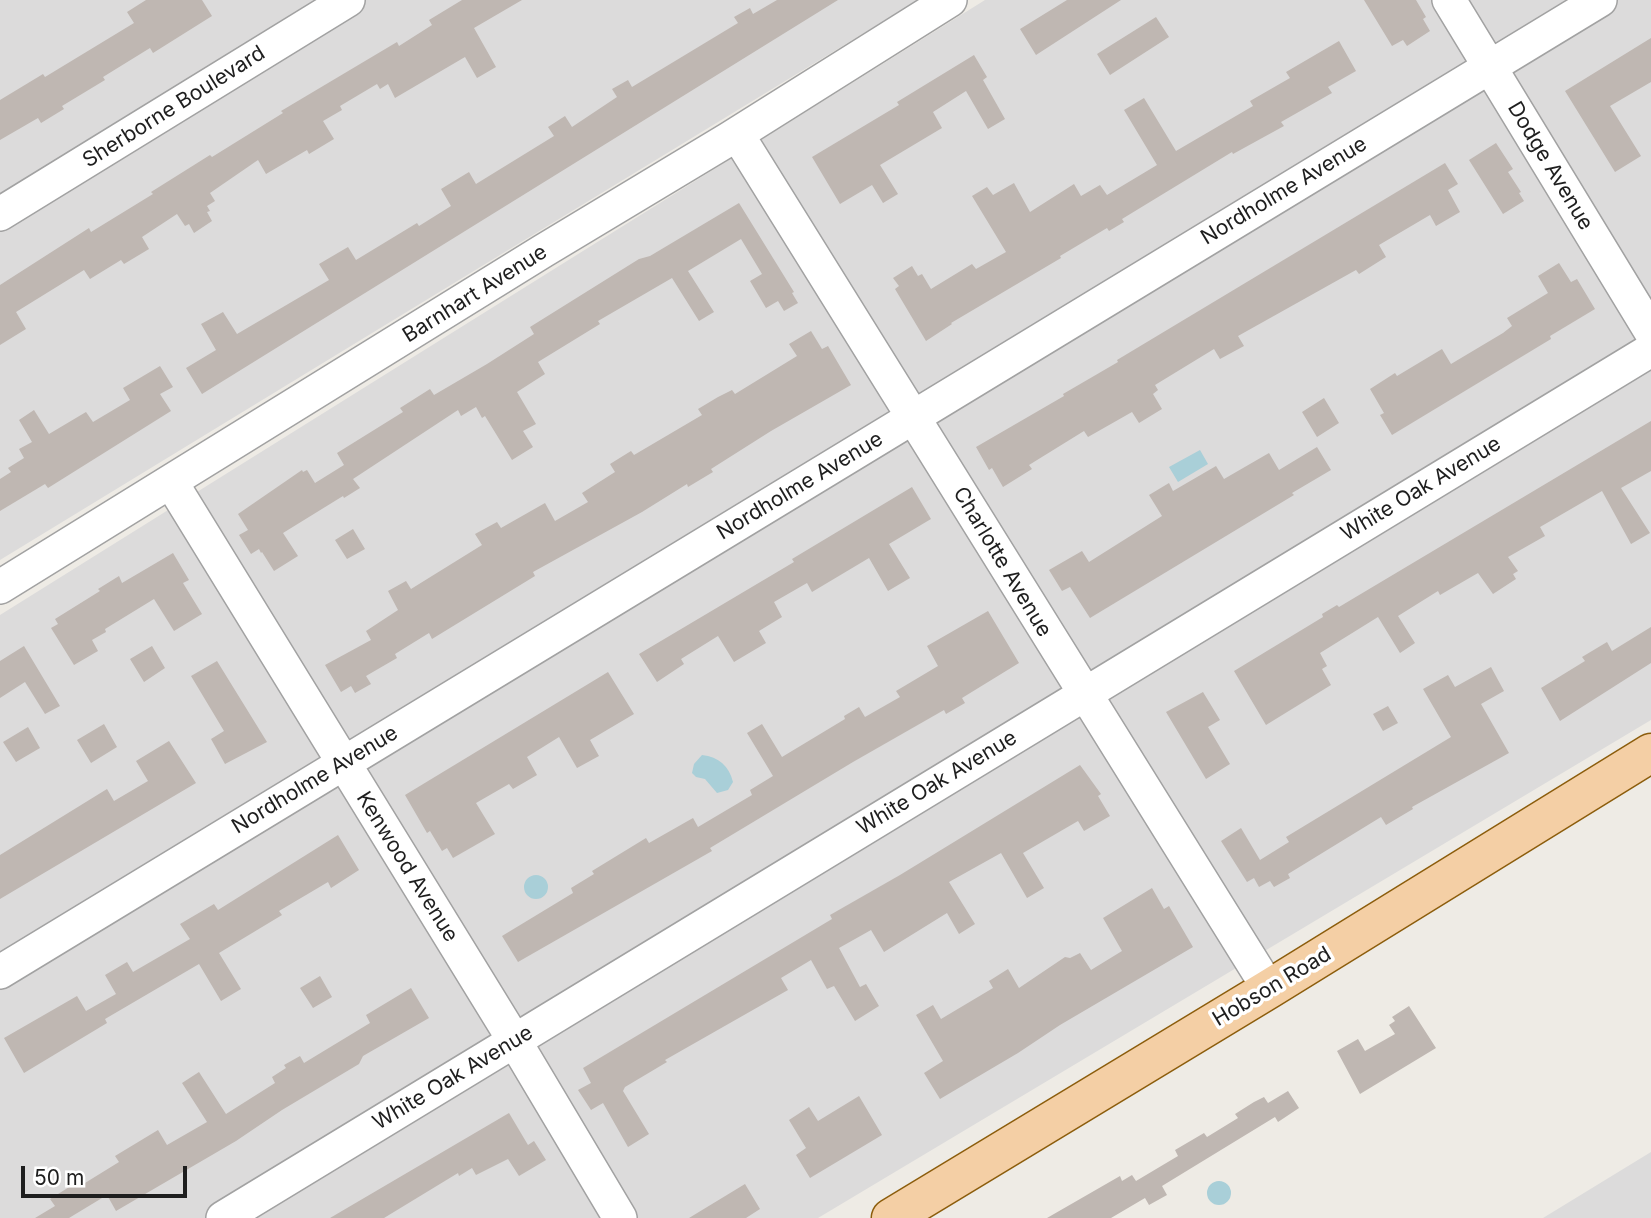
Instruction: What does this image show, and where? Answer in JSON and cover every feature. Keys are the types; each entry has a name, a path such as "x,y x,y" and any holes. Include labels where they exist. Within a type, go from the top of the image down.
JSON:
{"main road":[{"name":"Hobson Road","path":"891,1218 1651,753"}],"street":[{"name":"Sherborne Boulevard","path":"0,214 348,0"},
{"name":"Dodge Avenue","path":"1449,0 1651,332"},
{"name":"Nordholme Avenue","path":"0,972 1600,0"},
{"name":"Barnhart Avenue","path":"0,587 737,134 931,5"},
{"name":"Charlotte Avenue","path":"737,134 1269,989"},
{"name":"White Oak Avenue","path":"223,1218 1651,349"},
{"name":"Kenwood Avenue","path":"171,482 514,1040 620,1218"}],"shaded area":[{"path":"0,0 918,0 0,560"},
{"path":"985,0 1651,0 1651,720 818,1218 0,1218 0,615"},
{"path":"1651,1152 1651,1218 1543,1218"}],"water":[{"path":"1200,450 1208,464 1178,482 1169,467"},
{"path":"702,755 718,760 729,771 733,782 728,790 717,793 705,779 692,773 694,764"},
{"path":"536,875 547,882 548,887 541,898 536,899 525,892 524,887 531,876"},
{"path":"1219,1181 1228,1184 1231,1193 1228,1202 1219,1205 1210,1202 1207,1193 1210,1184"}],"building":[{"path":"146,0 202,0 212,16 153,53 150,48 103,77 105,80 62,106 64,109 41,123 38,118 0,140 0,100 43,74 45,77 134,23 127,12"},
{"path":"462,0 522,0 474,28 496,67 477,78 465,57 395,98 388,84 380,89 377,84 340,106 342,110 323,121 334,139 309,154 307,150 266,174 258,160 210,193 215,201 207,206 212,221 194,233 189,224 185,226 177,214 142,237 149,249 124,264 121,260 90,279 84,270 16,312 26,329 0,345 0,285 89,228 91,232 153,194 151,192 210,155 212,157 283,113 281,111 397,42 399,46 432,25 429,20"},
{"path":"777,0 838,0 202,394 186,368 216,350 201,324 223,312 237,334 329,280 319,264 348,247 356,260 417,223 419,226 451,206 441,189 469,172 476,184 554,136 548,127 565,116 572,127 617,97 612,89 628,80 632,87 738,23 734,17 750,8 753,14"},
{"path":"1067,0 1121,0 1036,55 1020,29"},
{"path":"1364,0 1416,0 1426,17 1423,19 1430,31 1407,46 1403,40 1392,46"},
{"path":"1156,17 1169,37 1110,75 1097,54"},
{"path":"1651,38 1651,82 1610,106 1641,156 1615,172 1565,91"},
{"path":"1339,41 1356,71 1328,87 1332,93 1281,122 1284,126 1233,154 1232,152 1122,219 1124,222 1109,231 1107,228 1060,256 1061,258 951,323 926,341 895,289 899,286 893,278 912,266 918,276 922,274 931,289 972,264 976,269 1006,252 972,196 987,187 993,195 1014,183 1030,212 1074,184 1081,196 1100,185 1107,195 1157,165 1124,110 1144,98 1176,151 1253,106 1250,101 1290,78 1286,72"},
{"path":"974,55 987,77 983,80 1005,119 988,129 966,91 933,112 942,128 880,165 898,194 883,203 872,185 840,204 812,157 899,105 897,102"},
{"path":"1496,143 1513,169 1508,172 1524,201 1503,214 1469,160"},
{"path":"1445,163 1458,184 1448,190 1460,212 1436,226 1430,215 1379,245 1386,257 1359,274 1356,270 1238,336 1244,346 1220,359 1214,349 1155,385 1158,390 1153,394 1162,409 1139,423 1132,412 1088,437 1084,431 1029,465 1032,469 1003,487 992,468 989,470 976,447"},
{"path":"739,203 794,292 792,293 798,303 784,311 778,301 766,308 750,281 762,274 741,239 688,271 714,312 699,321 672,278 598,321 600,324 538,362 545,374 517,392 536,424 523,431 533,447 512,460 485,416 482,418 476,407 461,416 458,410 353,479 360,488 283,533 298,556 274,571 259,549 251,554 239,535 248,530 238,514 302,470 307,470 315,483 344,465 337,453 403,412 400,408 430,389 434,395 487,364 534,334 530,327 639,259 650,256"},
{"path":"1559,263 1571,282 1577,279 1595,309 1550,336 1551,339 1392,435 1380,415 1384,413 1370,389 1442,349 1451,364 1503,333 1512,326 1507,318 1548,293 1538,276"},
{"path":"811,331 822,349 828,346 851,385 771,431 688,487 687,484 533,572 535,576 432,639 429,633 395,654 397,658 366,676 371,684 355,693 351,686 341,692 325,665 371,640 366,631 398,610 388,591 406,581 411,589 482,545 475,534 497,522 501,528 545,503 555,521 588,502 582,493 615,472 610,464 631,451 634,455 702,415 698,409 732,390 735,394 797,356 789,344"},
{"path":"160,366 173,387 160,394 171,411 48,488 45,484 0,511 0,479 11,472 8,468 24,458 19,449 32,442 19,420 34,410 49,434 86,412 93,422 130,400 123,388"},
{"path":"1324,398 1339,423 1317,437 1302,412"},
{"path":"1651,421 1651,471 1621,488 1650,533 1631,544 1602,491 1540,527 1545,536 1508,557 1518,571 1513,574 1516,579 1493,594 1478,573 1440,595 1438,591 1398,616 1415,643 1400,653 1378,617 1320,653 1327,666 1322,669 1331,685 1266,725 1234,671 1323,617 1322,614 1337,605 1339,607"},
{"path":"1317,447 1331,470 1090,618 1070,587 1062,591 1049,570 1082,551 1089,562 1162,516 1149,495 1169,483 1173,491 1216,466 1224,479 1269,453 1279,470"},
{"path":"912,487 931,519 889,544 910,578 888,591 869,558 812,592 807,583 774,602 782,617 759,631 766,643 734,662 718,636 681,659 684,664 657,682 639,654 794,562 792,559"},
{"path":"353,529 365,549 347,559 335,540"},
{"path":"173,553 189,580 183,583 202,614 174,631 154,599 105,629 106,632 92,640 98,651 74,665 51,628 58,624 55,619 119,576 122,583"},
{"path":"988,611 1019,663 962,698 965,703 946,714 944,710 853,762 710,848 712,851 518,962 502,936 573,893 571,888 594,874 592,871 646,838 649,843 693,818 698,827 752,795 750,790 773,776 747,733 762,724 782,757 845,719 844,716 859,707 865,717 900,697 896,691 938,666 927,646"},
{"path":"1651,627 1651,663 1560,721 1541,688 1585,661 1582,657 1607,642 1612,651"},
{"path":"24,646 60,706 45,714 25,682 0,698 0,661"},
{"path":"152,646 165,668 144,682 130,659"},
{"path":"217,661 267,742 225,764 211,739 224,731 191,676"},
{"path":"1491,667 1504,691 1481,704 1509,753 1412,807 1413,809 1386,825 1381,817 1288,874 1290,878 1274,887 1270,881 1259,887 1254,878 1247,882 1221,841 1241,828 1260,860 1289,842 1286,837 1451,737 1423,689 1448,675 1455,687"},
{"path":"608,672 634,714 590,740 599,756 577,768 559,737 527,757 537,775 513,789 509,784 476,803 495,834 453,858 447,848 442,851 430,831 427,833 405,795"},
{"path":"1203,692 1220,720 1208,727 1230,764 1206,779 1166,712"},
{"path":"1388,706 1398,723 1383,731 1373,714"},
{"path":"104,724 117,747 91,763 77,740"},
{"path":"28,727 40,748 16,762 3,742"},
{"path":"169,741 196,783 0,899 0,855 107,789 114,801 148,781 136,761"},
{"path":"1080,765 1101,794 1098,796 1110,816 1084,831 1078,821 1023,853 1044,888 1027,898 1001,853 949,882 975,924 959,934 947,913 884,952 871,930 839,948 860,987 866,984 879,1006 855,1021 834,986 827,989 811,960 781,978 788,990 665,1060 667,1062 625,1087 623,1091 649,1134 628,1147 603,1103 591,1110 578,1090 591,1083 583,1068 832,919 830,915"},
{"path":"338,835 359,870 331,888 328,882 279,911 282,915 219,953 241,989 221,1001 199,964 105,1019 107,1023 24,1073 4,1038 77,996 86,1011 116,994 105,975 127,962 133,972 190,939 180,924 214,904 218,910"},
{"path":"1152,888 1164,909 1169,906 1193,947 940,1099 924,1073 943,1061 916,1015 933,1005 941,1019 993,988 989,981 1008,969 1019,988 1065,957 1070,958 1080,953 1091,970 1122,951 1103,918"},
{"path":"320,976 332,997 313,1008 300,988"},
{"path":"411,988 429,1018 363,1056 359,1064 236,1141 116,1211 107,1195 69,1218 35,1218 55,1206 50,1199 82,1179 85,1183 119,1162 115,1156 158,1130 167,1145 207,1122 182,1083 199,1072 226,1114 275,1083 272,1077 286,1068 284,1065 300,1056 304,1063 370,1023 366,1015"},
{"path":"1409,1006 1436,1048 1360,1094 1337,1051 1358,1039 1365,1051 1395,1034 1389,1025 1395,1021 1392,1017"},
{"path":"1288,1091 1299,1108 1278,1122 1275,1117 1162,1186 1167,1195 1149,1205 1145,1198 1111,1218 1047,1218 1120,1176 1122,1181 1132,1175 1136,1181 1178,1156 1175,1150 1204,1133 1207,1137 1238,1118 1235,1114 1254,1102 1264,1097 1268,1103"},
{"path":"859,1096 882,1135 810,1178 796,1155 806,1148 789,1120 809,1107 818,1121"},
{"path":"509,1113 528,1145 534,1141 546,1160 519,1176 508,1159 476,1175 472,1168 459,1176 458,1173 384,1218 330,1218"},
{"path":"745,1184 760,1209 746,1218 689,1218"}]}
